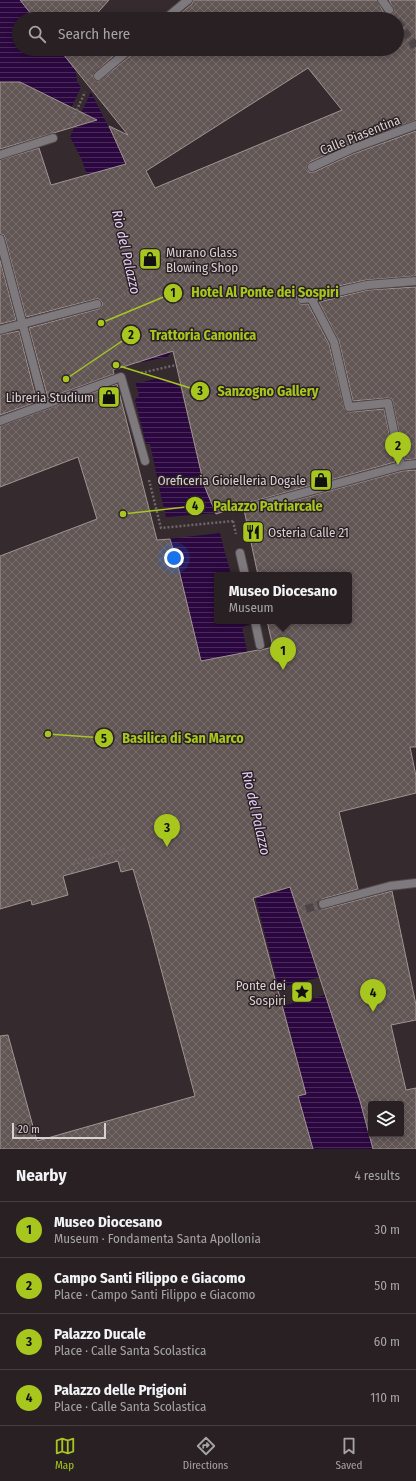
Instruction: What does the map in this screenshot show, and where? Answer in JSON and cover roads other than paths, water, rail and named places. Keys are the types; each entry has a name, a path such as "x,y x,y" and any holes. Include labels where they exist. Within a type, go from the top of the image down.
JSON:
{"street":[{"path":"173,12 188,0"},
{"path":"382,0 389,10"},
{"path":"98,76 122,56"},
{"name":"Calle Piasentina","path":"312,167 351,149 416,125"},
{"path":"0,155 53,138"},
{"path":"0,239 44,405"},
{"path":"302,299 367,285 416,281"},
{"path":"311,298 334,342 349,407 388,403 401,466"},
{"path":"0,330 97,304"},
{"path":"0,421 121,377 144,461"},
{"path":"252,507 357,477 401,466 416,464"},
{"path":"240,553 243,572"},
{"path":"256,624 260,645"},
{"path":"323,904 390,886 416,883"}],"water":[{"name":"Rio del Palazzo","path":"0,0 30,0 25,6 30,12 12,12 12,56 64,56 89,88 119,148 128,173 204,485 216,514 230,572 214,572 214,624 251,624 242,627 274,779 325,995 360,1101 368,1131 368,1137 370,1137 373,1149 313,1149 298,1096 306,1094 255,896 177,562 170,539 150,444 146,444 135,400 139,395 130,365 97,210 81,158 70,137 62,129 34,88 20,82 0,82"}],"tunnel":[{"path":"404,31 413,43 416,52"},
{"path":"306,909 323,904"}],"place":[{"name":"Murano Glass Blowing Shop","path":"150,259"},
{"name":"Hotel Al Ponte dei Sospiri","path":"101,323"},
{"name":"Sanzogno Gallery","path":"116,365"},
{"name":"Trattoria Canonica","path":"66,379"},
{"name":"Libreria Studium","path":"109,397"},
{"name":"Campo Santi Filippo e Giacomo","path":"398,465"},
{"name":"Oreficeria Gioielleria Dogale","path":"321,480"},
{"name":"Palazzo Patriarcale","path":"123,514"},
{"name":"Osteria Calle 21","path":"253,532"},
{"name":"Museo Diocesano","path":"283,670"},
{"name":"Basilica di San Marco","path":"48,734"},
{"name":"Palazzo Ducale","path":"167,847"},
{"name":"Ponte dei Sospiri","path":"302,992"},
{"name":"Palazzo delle Prigioni","path":"373,1012"}]}
